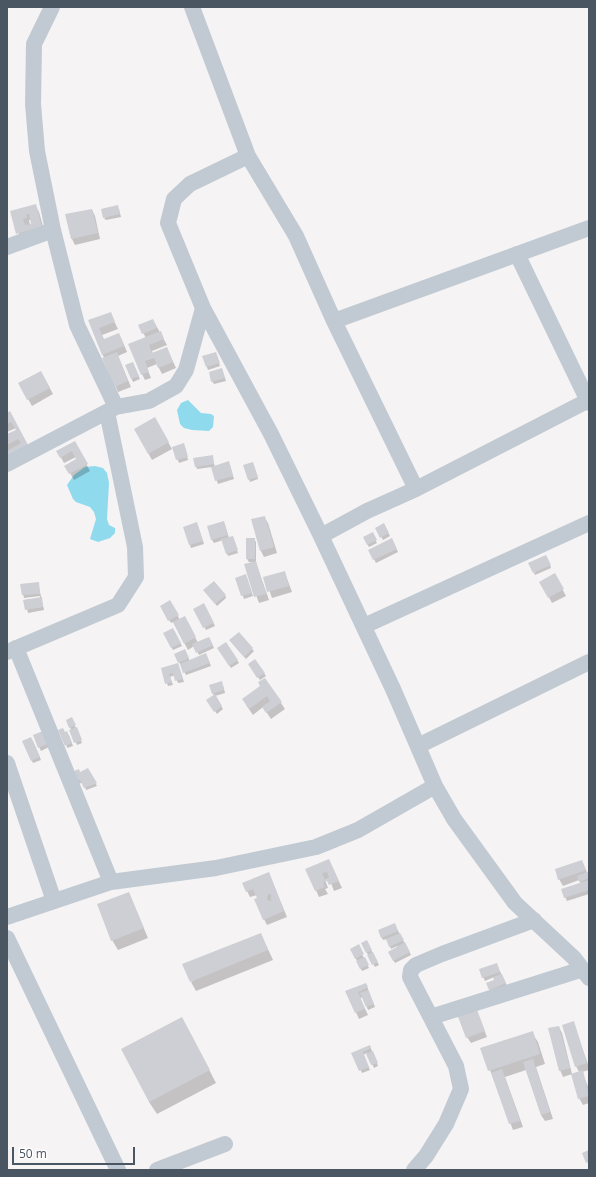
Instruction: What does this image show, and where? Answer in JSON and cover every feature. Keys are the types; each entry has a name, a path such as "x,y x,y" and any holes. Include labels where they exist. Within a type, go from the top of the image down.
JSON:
{"street":[{"path":"52,7 34,44 33,104 37,151 53,230 77,325 111,410 135,547 136,577 118,605 11,650 111,882"},
{"path":"192,7 248,156 296,236 334,321 416,489"},
{"path":"248,156 190,184 174,199 168,223 203,308 271,434 321,536 364,626 435,786 454,819 510,896 574,958 586,974 431,1017"},
{"path":"334,321 589,228"},
{"path":"7,247 53,230"},
{"path":"321,536 367,511 416,489 588,402 517,254"},
{"path":"7,464 111,410 149,401 176,386 186,370 203,308"},
{"path":"364,626 589,523"},
{"path":"418,746 589,662"},
{"path":"7,763 54,901"},
{"path":"7,918 111,882 216,868 316,847 358,830 435,786"},
{"path":"414,1170 426,1156 446,1124 461,1089 456,1066 410,977 411,970 416,965 534,920"},
{"path":"7,938 118,1170"},
{"path":"157,1170 225,1144"}],"water":[{"path":"188,400 201,413 211,414 214,416 213,427 209,431 192,430 184,428 180,424 177,410 181,403"},
{"path":"95,466 103,468 107,473 109,483 107,519 109,525 115,528 115,533 110,538 98,542 90,539 96,519 94,512 90,507 76,502 73,499 67,485 74,475 85,467"}],"building":[{"path":"36,204 42,227 16,234 10,211","holes":["26,214 29,214 31,224 25,225 23,219 27,218"]},
{"path":"118,205 120,214 103,218 101,209"},
{"path":"92,209 98,233 71,239 65,214"},
{"path":"111,312 115,322 99,328 104,339 119,333 124,346 102,355 88,320"},
{"path":"153,319 157,328 142,334 138,325"},
{"path":"161,331 164,339 149,345 152,353 167,347 173,362 158,368 154,358 145,361 149,372 141,375 128,344"},
{"path":"117,352 128,381 114,387 102,358"},
{"path":"216,352 220,363 206,367 202,356"},
{"path":"133,362 139,376 131,379 125,365"},
{"path":"222,368 225,378 211,382 209,372"},
{"path":"41,371 50,388 27,400 18,383"},
{"path":"10,411 28,445 7,456 7,451 21,443 18,439 7,445 7,434 16,430 11,422 7,424 7,413"},
{"path":"155,417 169,442 148,454 134,429"},
{"path":"75,441 88,464 69,474 64,466 76,459 72,451 60,458 56,451"},
{"path":"184,443 188,457 176,460 172,447"},
{"path":"213,455 214,464 195,467 193,458"},
{"path":"229,461 233,476 215,481 211,467"},
{"path":"253,462 258,477 248,480 243,465"},
{"path":"265,516 274,547 260,551 251,519"},
{"path":"224,521 228,535 211,540 207,526"},
{"path":"197,522 203,541 189,545 183,527"},
{"path":"384,523 389,533 380,538 375,528"},
{"path":"373,532 377,540 367,545 363,537"},
{"path":"233,536 238,550 226,554 221,539"},
{"path":"246,538 255,538 255,559 246,559"},
{"path":"392,538 397,549 373,560 368,550"},
{"path":"546,555 551,565 533,573 528,563"},
{"path":"256,561 266,594 254,597 244,564"},
{"path":"285,571 289,586 267,592 263,577"},
{"path":"555,573 564,589 548,598 539,582"},
{"path":"246,574 252,593 241,596 235,578"},
{"path":"214,581 226,595 215,604 203,590"},
{"path":"39,582 40,594 22,595 20,584"},
{"path":"42,597 43,607 25,610 23,600"},
{"path":"170,600 179,615 168,621 160,606"},
{"path":"204,603 214,623 203,628 193,609"},
{"path":"185,616 196,637 184,644 173,622"},
{"path":"173,628 181,643 171,648 163,633"},
{"path":"239,632 253,648 244,657 229,640"},
{"path":"209,637 213,645 196,653 192,644"},
{"path":"226,642 238,660 229,666 217,648"},
{"path":"185,649 189,658 178,663 174,654"},
{"path":"206,653 210,663 183,673 180,664"},
{"path":"255,659 265,673 257,678 248,664"},
{"path":"178,663 183,679 175,681 173,673 169,674 172,682 165,684 161,668"},
{"path":"265,678 282,702 266,713 262,707 270,701 267,696 249,709 242,699 260,686 258,682"},
{"path":"222,681 224,690 212,694 209,685"},
{"path":"215,694 222,706 214,712 206,700"},
{"path":"72,717 76,725 69,728 66,720"},
{"path":"77,727 82,740 74,743 69,730"},
{"path":"63,728 65,732 67,731 72,743 65,746 58,730"},
{"path":"43,731 48,744 38,748 33,735"},
{"path":"31,737 40,757 31,761 22,741"},
{"path":"88,768 97,783 84,788 80,780 76,781 74,771 79,769 80,772"},
{"path":"329,859 339,881 329,885 327,881 323,882 325,887 315,891 305,869","holes":["327,872 329,878 325,880 322,873"]},
{"path":"582,860 586,870 558,880 555,869"},
{"path":"269,872 284,911 263,920 254,899 257,898 253,889 246,892 242,883","holes":["268,894 271,894 271,901 267,900"]},
{"path":"588,872 589,878 579,882 577,876"},
{"path":"589,880 589,890 564,898 561,889"},
{"path":"129,892 144,928 111,941 97,904"},
{"path":"395,923 398,931 381,938 378,930"},
{"path":"261,933 268,950 190,982 182,964"},
{"path":"400,933 404,940 389,947 386,939"},
{"path":"367,940 372,950 366,953 361,943"},
{"path":"405,942 410,952 393,961 388,952"},
{"path":"359,944 364,954 355,959 350,949"},
{"path":"373,952 378,962 372,965 367,955"},
{"path":"365,957 369,965 360,969 356,961"},
{"path":"497,963 500,972 482,978 479,969"},
{"path":"502,974 506,983 489,990 486,983 494,980 493,977"},
{"path":"366,983 368,987 358,992 365,1009 355,1013 345,991"},
{"path":"368,990 374,1004 366,1007 360,993"},
{"path":"476,1007 485,1031 466,1038 457,1014"},
{"path":"182,1017 210,1070 149,1102 121,1049"},
{"path":"574,1021 587,1063 575,1067 562,1025"},
{"path":"559,1026 570,1068 559,1071 548,1028"},
{"path":"533,1031 540,1054 488,1071 480,1048"},
{"path":"370,1045 371,1048 363,1052 369,1067 359,1071 351,1053"},
{"path":"373,1051 378,1063 371,1065 366,1054"},
{"path":"533,1059 550,1112 541,1115 523,1062"},
{"path":"502,1069 520,1121 509,1124 491,1073"},
{"path":"583,1070 589,1096 578,1099 571,1074"},
{"path":"589,1150 589,1162 586,1163 582,1153"}]}
